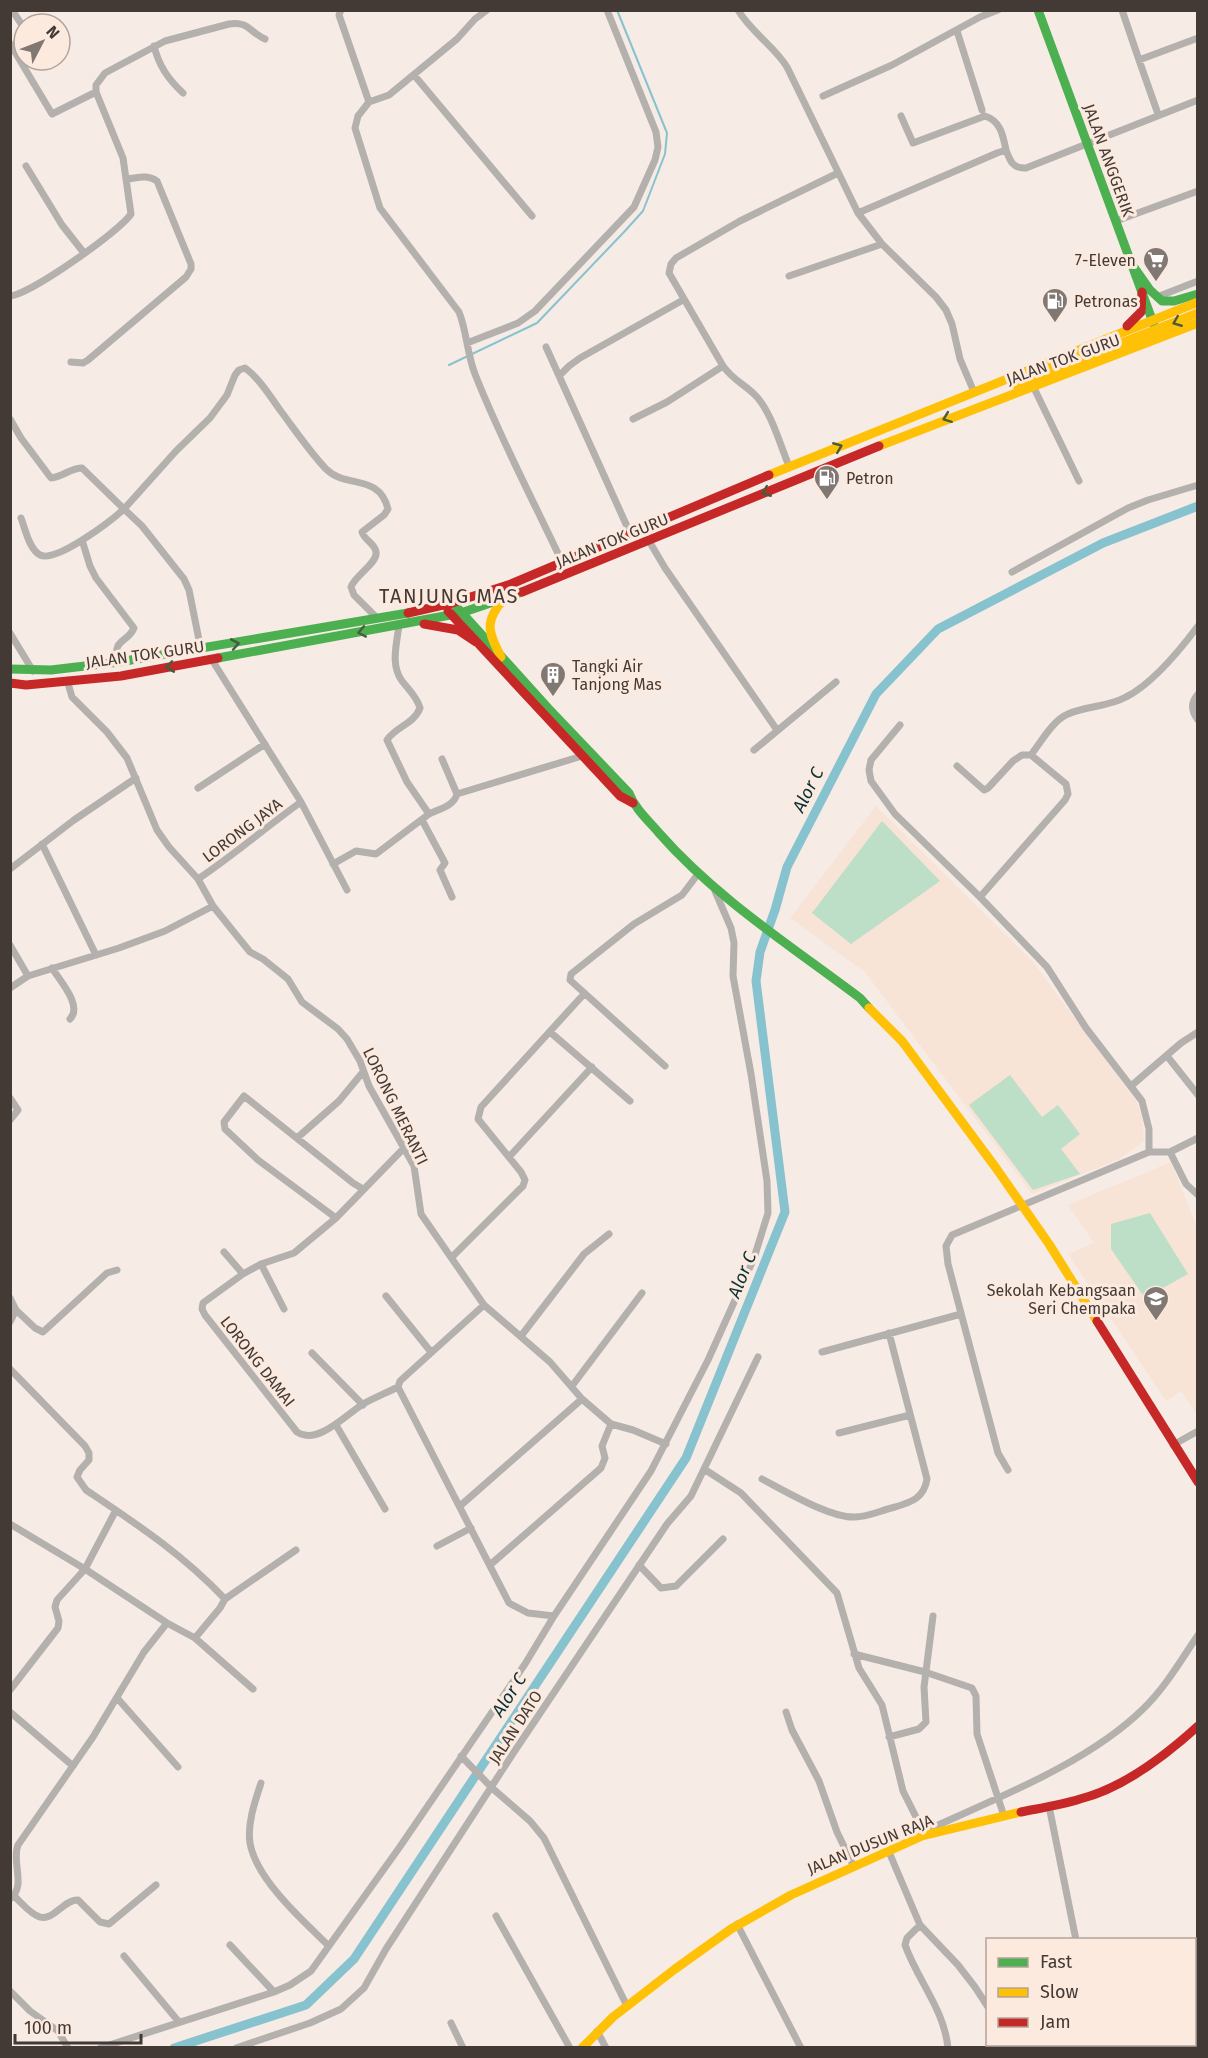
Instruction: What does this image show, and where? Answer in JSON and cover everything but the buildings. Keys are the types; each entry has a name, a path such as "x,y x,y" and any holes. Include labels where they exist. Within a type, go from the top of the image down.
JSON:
{"main road":[{"name":"JALAN ANGGERIK","path":"1038,10 1156,330"},
{"path":"1131,263 1157,297 1168,302 1197,294"},
{"path":"1112,336 1138,316 1142,308 1142,292"},
{"name":"JALAN TOK GURU","path":"10,669 33,671 70,669 201,650 453,603 500,588 789,466 1197,302"},
{"path":"978,407 1030,379 1197,313"},
{"name":"JALAN TOK GURU","path":"10,683 26,686 121,676 456,614 507,597 917,429 1197,323"},
{"path":"501,657 491,636 489,619 492,612 507,597"},
{"path":"453,603 456,614 476,642 620,796 633,803"},
{"path":"443,606 456,614 501,657 629,794 633,803 698,874 736,907 860,998 889,1025 1024,1206 1197,1482"},
{"path":"419,622 424,625 458,630 476,642"},
{"name":"JALAN DUSUN RAJA","path":"582,2048 597,2031 668,1973 737,1924 774,1902 853,1864 889,1852 924,1833 1082,1798 1124,1780 1159,1760 1197,1726"}],"street":[{"path":"12,10 24,28 24,34 12,47 52,114 96,92"},
{"path":"341,10 339,15 344,33 369,102"},
{"path":"487,10 389,95 369,102 358,116 355,128 380,208 459,312 465,327 474,371 490,412 562,562"},
{"path":"467,344 518,323 536,311 634,207 655,160 658,147 656,132 607,10"},
{"path":"738,10 744,20 781,57 787,67 858,213 882,244 936,297 946,310 952,324 960,359 974,392"},
{"path":"823,96 892,65 980,17 998,10"},
{"path":"1122,10 1158,114"},
{"path":"10,296 20,295 51,278 131,214 123,158 96,92 96,85 105,73 168,40 239,22 247,25 258,36 265,39"},
{"path":"957,31 982,110"},
{"path":"1139,60 1197,38"},
{"path":"154,46 158,60 170,81 183,93"},
{"path":"414,75 532,216"},
{"path":"901,116 913,143 985,116 993,118 1002,133 1011,163 1023,168 1197,100"},
{"path":"858,213 1006,150"},
{"path":"26,166 62,225 84,253"},
{"path":"789,466 764,406 753,393 732,378 723,366 669,273 671,264 676,258 740,221 838,173"},
{"path":"71,362 83,363 88,360 186,277 191,269 191,264 157,181 145,176 127,179"},
{"path":"1116,220 1197,190"},
{"path":"789,276 882,244"},
{"path":"1157,297 1197,281"},
{"path":"560,375 580,358 683,300"},
{"path":"546,347 630,534"},
{"path":"633,419 668,402 723,366"},
{"path":"21,518 33,548 39,555 46,556 64,550 82,540 124,509 176,451 210,418 227,395 235,375 239,370 245,368 265,389 298,436 326,469 344,480 371,485 386,502 387,509 384,515 362,532 362,536 374,547 375,560 354,580 351,587 354,595 377,618"},
{"path":"1032,386 1079,481"},
{"path":"10,420 51,478 82,468 142,526 184,579 189,590 201,650"},
{"path":"1012,572 1128,508 1197,484"},
{"path":"82,540 96,578 134,628 132,633 119,641 117,662"},
{"path":"649,540 664,568 777,730"},
{"path":"399,625 394,655 396,666 399,676 418,700 420,708 411,721 390,735 387,740 408,782 429,814"},
{"path":"957,766 984,790 988,788 1018,757 1031,755 1057,722 1068,713 1113,703 1137,690 1155,675 1197,626"},
{"path":"10,633 33,671"},
{"path":"212,660 302,802 347,890"},
{"name":"LORONG MERANTI","path":"67,680 72,697 119,746 127,758 157,830 198,879 213,906 250,952 276,968 288,979 303,1002 339,1029 356,1054 363,1072 414,1166 421,1214 484,1305 550,1362 582,1399 611,1424 633,1430 666,1444"},
{"path":"754,750 836,682"},
{"path":"1197,694 1192,704 1197,720"},
{"path":"900,726 871,760 869,770 871,782 894,814 980,897 1047,968 1086,1029 1142,1101 1146,1116 1149,1152"},
{"path":"198,788 266,744"},
{"path":"980,897 1068,794 1064,782 1031,755"},
{"path":"457,794 582,756"},
{"path":"333,864 356,851 376,854 429,814 453,803 457,794 442,759"},
{"path":"10,869 136,778"},
{"name":"LORONG JAYA","path":"198,879 302,802"},
{"path":"422,820 445,863 440,870 453,897"},
{"path":"42,844 96,955"},
{"path":"665,1066 584,994 570,980 571,974 634,924 682,895 698,874"},
{"path":"100,2048 274,1992 290,1985 311,1971 463,1758 666,1444 746,1277 768,1214 767,1181 753,1085 733,975 734,943 728,921 714,889"},
{"path":"10,988 28,976 165,931 213,906"},
{"path":"10,945 28,976"},
{"path":"52,968 72,1000 75,1010 70,1019"},
{"path":"452,1257 523,1186 525,1180 482,1125 478,1119 478,1113 488,1097 584,994"},
{"path":"550,1032 630,1101"},
{"path":"1131,1086 1197,1032"},
{"path":"1167,1056 1197,1095"},
{"path":"509,1157 592,1067"},
{"path":"297,1138 339,1101 363,1072"},
{"path":"336,1218 258,1160 225,1129 224,1122 244,1096 363,1189"},
{"path":"10,1098 18,1110 10,1120"},
{"path":"1008,1470 998,1453 948,1264 946,1246 952,1235 1149,1152 1170,1152 1197,1138"},
{"name":"LORONG DAMAI","path":"404,1148 336,1218 294,1253 261,1264 203,1303 202,1309 205,1315 297,1432 302,1436 309,1436 336,1425 363,1405 398,1387 400,1381 484,1305"},
{"path":"1170,1152 1186,1184 1197,1195"},
{"path":"521,1336 584,1254 609,1234"},
{"path":"224,1252 243,1274"},
{"path":"261,1264 284,1309"},
{"path":"10,1298 16,1310 35,1328 43,1332 107,1273 117,1270"},
{"path":"572,1386 642,1293"},
{"path":"386,1296 431,1352"},
{"path":"10,1322 16,1310"},
{"path":"822,1352 961,1314"},
{"path":"762,1479 803,1500 847,1517 858,1517 912,1502 921,1496 926,1488 927,1479 889,1334"},
{"path":"312,1353 363,1405"},
{"name":"JALAN DATO","path":"236,2048 310,2024 341,2009 364,1988 386,1949 474,1811 667,1524 691,1496 759,1357"},
{"path":"10,1369 85,1446 89,1453 89,1460 77,1477 80,1484 166,1544 225,1599"},
{"path":"398,1387 509,1604 528,1613 554,1616"},
{"path":"460,1506 582,1399"},
{"path":"838,1433 910,1415"},
{"path":"490,1565 602,1468 605,1458 602,1446 611,1424"},
{"path":"336,1425 385,1509"},
{"path":"1173,1444 1197,1431"},
{"path":"704,1469 741,1493 832,1586 841,1602 854,1654 864,1678 882,1705 903,1791 924,1833 1066,1764 1089,1751 1128,1723 1157,1695 1197,1635"},
{"path":"10,1690 58,1628 59,1621 55,1607 57,1600 85,1569 116,1510"},
{"path":"10,1524 85,1569 167,1623 195,1638 253,1689"},
{"path":"437,1546 471,1528"},
{"path":"639,1566 661,1588 676,1586 723,1539"},
{"path":"195,1638 225,1599 296,1550"},
{"path":"889,1737 919,1729 926,1722 924,1687 933,1616"},
{"path":"156,1885 109,1924 100,1922 78,1900 70,1901 43,1918 37,1916 13,1897 19,1884 16,1856 18,1845 117,1699 144,1652 167,1623"},
{"path":"854,1654 925,1672 967,1685 975,1691 977,1734 1004,1816"},
{"path":"117,1699 178,1767"},
{"path":"10,1712 73,1766"},
{"path":"786,1712 792,1730 819,1781 837,1832 853,1864"},
{"path":"463,1758 491,1787 530,1821 544,1838 627,2006"},
{"path":"261,1784 255,1802 250,1833 254,1857 279,1895 329,1946"},
{"path":"1049,1806 1077,1938"},
{"path":"889,1852 920,1925 958,1965 975,1986 986,2005"},
{"path":"496,1916 570,2048"},
{"path":"737,1924 801,2048"},
{"path":"920,1925 907,1938 904,1946 937,2007 947,2033 948,2048"},
{"path":"230,1945 274,1992"},
{"path":"124,1956 179,2022"},
{"path":"10,1991 30,2011 58,2031 64,2037 68,2048"},
{"path":"451,2023 463,2048"},
{"path":"597,2031 606,2048"}],"shaded area":[{"path":"876,806 1032,961 1137,1102 1142,1116 1144,1141 1119,1159 1032,1194 865,972 790,918"},
{"name":"Sekolah Kebangsaan Seri Chempaka","path":"1171,1162 1197,1227 1198,1410 1195,1412 1181,1391 1166,1401 1068,1254 1094,1243 1068,1205"}],"green space":[{"path":"882,821 940,881 851,944 812,913"},
{"path":"1010,1075 1042,1117 1058,1105 1080,1134 1061,1149 1080,1174 1033,1190 969,1105"},
{"path":"1150,1213 1188,1274 1145,1298 1111,1249 1111,1224"}],"waterway":[{"path":"449,365 537,323 643,211 665,154 667,133 617,10"},
{"name":"Alor C","path":"174,2048 306,2005 354,1959 686,1458 785,1212 756,981 760,952 787,867 876,694 938,629 1103,543 1198,506"}],"traffic: fast":[{"path":"1038,10 1154,325"},
{"path":"1131,263 1150,290 1162,301 1174,301 1198,294"},
{"path":"218,658 461,613 522,592"},
{"path":"453,603 629,793 642,814 681,857 729,900 860,998 869,1008"},
{"path":"10,669 51,670 119,662 408,613"}],"traffic: slow":[{"path":"769,475 1198,302"},
{"path":"1017,386 1198,313"},
{"path":"879,446 1198,323"},
{"path":"501,657 490,627 493,614 504,599"},
{"path":"869,1008 902,1041 996,1168 1049,1244 1097,1321"},
{"path":"582,2048 613,2017 675,1969 731,1929 791,1895 922,1836 1021,1812"}],"traffic: jam":[{"path":"1127,326 1141,312 1142,292"},
{"path":"522,592 879,446"},
{"path":"408,613 452,603 511,584 769,475"},
{"path":"448,611 620,796 633,803"},
{"path":"424,624 458,630 476,642"},
{"path":"10,683 26,685 121,676 218,658"},
{"path":"1097,1321 1198,1482"},
{"path":"1021,1812 1073,1801 1112,1787 1143,1770 1198,1726"}],"place":[{"name":"7-Eleven","path":"1156,283"},
{"name":"Petronas","path":"1055,324"},
{"name":"Petron","path":"827,501"},
{"name":"Tangki Air Tanjong Mas","path":"553,698"},
{"name":"Sekolah Kebangsaan Seri Chempaka","path":"1156,1322"}],"district":[{"name":"TANJUNG MAS","path":"449,596"}]}
